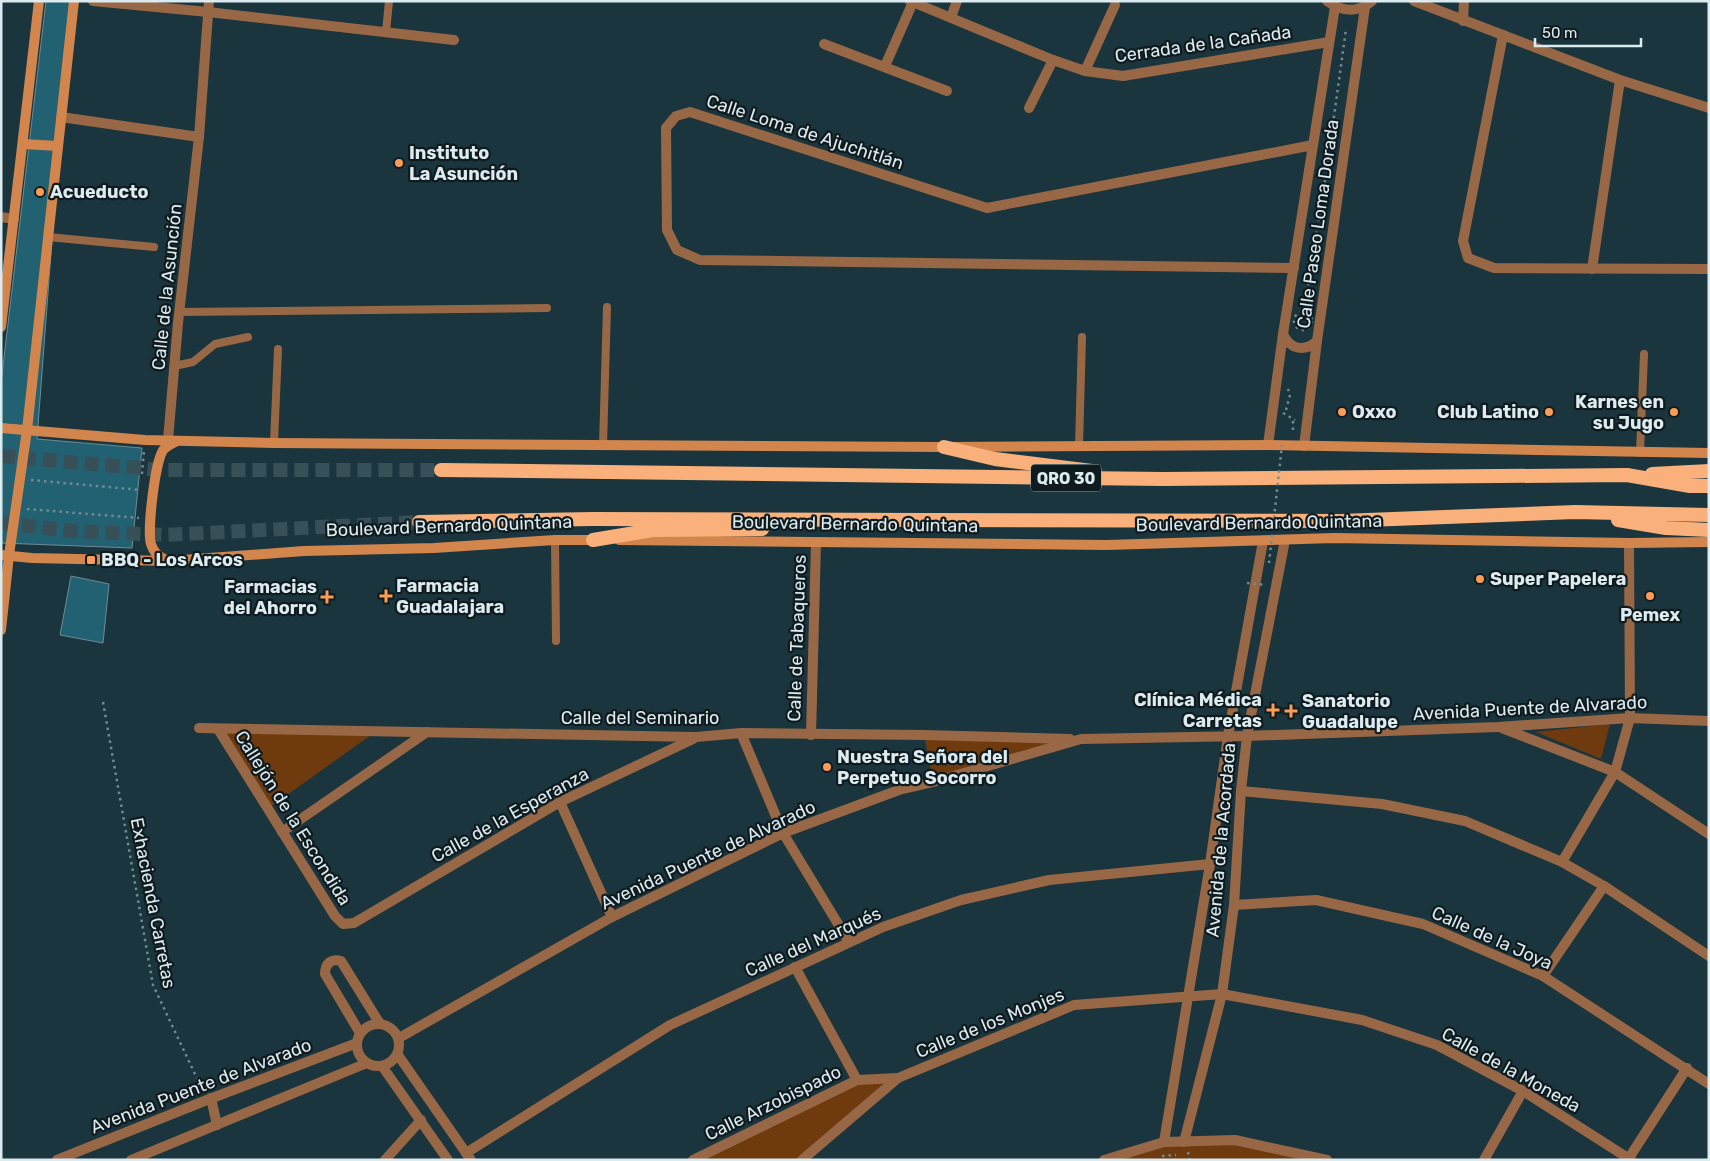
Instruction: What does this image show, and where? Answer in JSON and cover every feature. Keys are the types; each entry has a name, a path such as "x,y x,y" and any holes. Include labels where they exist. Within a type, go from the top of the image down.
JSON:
{"highway":[{"path":"944,448 995,459 1163,479"},
{"name":"QRO 30","path":"441,470 1163,479 1627,475 1690,486 1709,486"},
{"path":"1627,475 1709,471"},
{"path":"1575,512 1666,528 1709,530"},
{"name":"Boulevard Bernardo Quintana","path":"419,522 593,519 1341,521 1575,512 1709,514"},
{"path":"593,540 653,530 905,528 932,520"}],"main road":[{"path":"1,327 39,1"},
{"path":"1,630 5,555 16,508 27,430 74,1"},
{"path":"23,144 58,146"},
{"path":"1,428 144,440 274,443 944,448 1268,445 1709,453"},
{"path":"169,561 155,554 150,542 157,462 163,450 173,440"},
{"name":"Boulevard Bernardo Quintana","path":"5,555 32,558 169,561 304,550 434,548 555,540 1107,545 1334,538 1629,543 1709,542"}],"street":[{"path":"93,1 454,40"},
{"name":"Calle de la Asunción","path":"173,440 174,366 199,137 209,1"},
{"path":"950,18 958,1"},
{"path":"1414,1 1620,80 1709,108"},
{"path":"1463,21 1464,1"},
{"path":"885,66 911,2"},
{"name":"Cerrada de la Cañada","path":"911,2 1085,72 1123,76 1329,42"},
{"path":"1331,4 1350,11 1368,4"},
{"name":"Calle Paseo Loma Dorada","path":"1268,445 1271,412 1294,268 1318,146 1331,4"},
{"name":"Calle Paseo Loma Dorada","path":"1304,446 1317,341 1368,4"},
{"path":"1085,72 1115,5"},
{"path":"1503,35 1463,241 1468,258 1494,268 1709,268"},
{"path":"824,44 947,91"},
{"path":"1029,108 1053,60"},
{"path":"1592,268 1620,80"},
{"name":"Calle Loma de Ajuchitlán","path":"1294,268 700,260 677,250 667,230 666,128 676,116 690,112 987,208 1318,146"},
{"path":"62,117 199,137"},
{"path":"1,217 14,219"},
{"path":"1283,334 1290,345 1297,348 1304,349 1312,346 1317,341"},
{"name":"Avenida de la Acordada","path":"1184,1142 1222,994 1234,905 1240,791 1247,736 1285,540"},
{"name":"Avenida de la Acordada","path":"1164,1142 1210,864 1228,736 1263,541"},
{"name":"Calle de Tabaqueros","path":"811,735 816,543"},
{"path":"1562,862 1615,772 1630,718 1629,543"},
{"name":"Avenida Puente de Alvarado","path":"399,1038 612,917 783,834 899,790 1081,739 1247,736 1498,726 1630,718 1709,721"},
{"path":"1498,726 1615,772 1709,834"},
{"name":"Calle del Seminario","path":"199,728 696,737 741,733 1081,739"},
{"name":"Callejón de la Escondida","path":"218,728 335,916 343,924"},
{"path":"282,832 427,732"},
{"path":"741,733 783,834 850,942"},
{"name":"Calle de la Esperanza","path":"343,924 354,924 560,802 696,737"},
{"path":"1240,791 1382,804 1465,821 1562,862 1604,886 1709,956"},
{"path":"560,802 612,917"},
{"name":"Calle del Marqués","path":"468,1156 670,1025 883,927 960,900 1049,880 1210,864"},
{"path":"1543,976 1604,886"},
{"name":"Calle de la Joya","path":"1234,905 1316,900 1423,924 1543,976 1709,1084"},
{"path":"359,1038 325,974 325,968 329,961 335,959 341,961 380,1024"},
{"path":"794,967 857,1080"},
{"name":"Calle de los Monjes","path":"802,1160 898,1078 1074,1005 1222,994"},
{"name":"Calle de la Moneda","path":"1222,994 1362,1020 1437,1045 1524,1091 1630,1159"},
{"path":"373,1024 388,1026 395,1031 399,1038 398,1055 394,1060 382,1066 377,1067 367,1063 361,1058 358,1051 359,1038 366,1028 373,1024"},
{"name":"Avenida Puente de Alvarado","path":"57,1160 359,1038"},
{"path":"398,1055 468,1156"},
{"path":"131,1160 367,1063"},
{"path":"382,1066 448,1160"},
{"path":"1630,1159 1687,1068"},
{"name":"Calle Arzobispado","path":"694,1160 857,1080 898,1078"},
{"path":"1484,1160 1524,1091"},
{"path":"209,1099 217,1125"},
{"path":"385,1160 421,1120"},
{"path":"1104,1160 1164,1142 1235,1140 1327,1160"}],"lane":[{"path":"386,32 389,1"},
{"path":"48,237 154,247"},
{"path":"603,445 607,307"},
{"path":"179,312 547,308"},
{"path":"174,366 193,362 214,344 248,337"},
{"path":"1079,446 1082,338"},
{"path":"274,443 278,350"},
{"path":"1640,453 1644,354"},
{"path":"555,540 556,641"}],"path":[{"path":"1332,131 1346,29"},
{"path":"1325,133 1332,131 1339,135"},
{"path":"1318,146 1330,150 1337,148"},
{"path":"1304,311 1330,150"},
{"path":"1304,311 1310,315 1312,322 1309,328 1302,330 1295,327 1294,320 1297,314 1304,311"},
{"path":"1271,412 1284,414 1306,426"},
{"path":"1269,563 1282,445"},
{"path":"20,479 141,490"},
{"path":"16,508 140,518"},
{"path":"1246,583 1266,585"},
{"name":"Exhacienda Carretas","path":"103,702 153,985 209,1099"},
{"path":"1161,1156 1197,1153"}],"shaded area":[{"path":"1610,724 1601,759 1536,732"},
{"path":"218,729 378,730 266,810"},
{"path":"924,735 1081,739 933,782"},
{"path":"898,1078 802,1160 694,1160 857,1080"},
{"path":"1235,1140 1327,1160 1104,1160 1164,1142"}],"building":[{"name":"Acueducto","path":"46,1 70,1 37,439 142,448 132,548 1,543 1,383"},
{"path":"71,576 109,584 103,643 60,635"}],"tunnel":[{"path":"1,456 163,470 441,470"},
{"path":"1,523 73,531 165,535 419,522"}],"place":[{"name":"Instituto La Asunción","path":"399,163"},
{"name":"Acueducto","path":"40,192"},
{"name":"Oxxo","path":"1342,412"},
{"name":"Club Latino","path":"1549,412"},
{"name":"Karnes en su Jugo","path":"1674,412"},
{"name":"BBQ - Los Arcos","path":"91,560"},
{"name":"Super Papelera","path":"1480,579"},
{"name":"Farmacia Guadalajara","path":"386,596"},
{"name":"Pemex","path":"1650,596"},
{"name":"Farmacias del Ahorro","path":"327,597"},
{"name":"Clínica Médica Carretas","path":"1273,710"},
{"name":"Sanatorio Guadalupe","path":"1291,711"},
{"name":"Nuestra Señora del Perpetuo Socorro","path":"827,767"}]}
